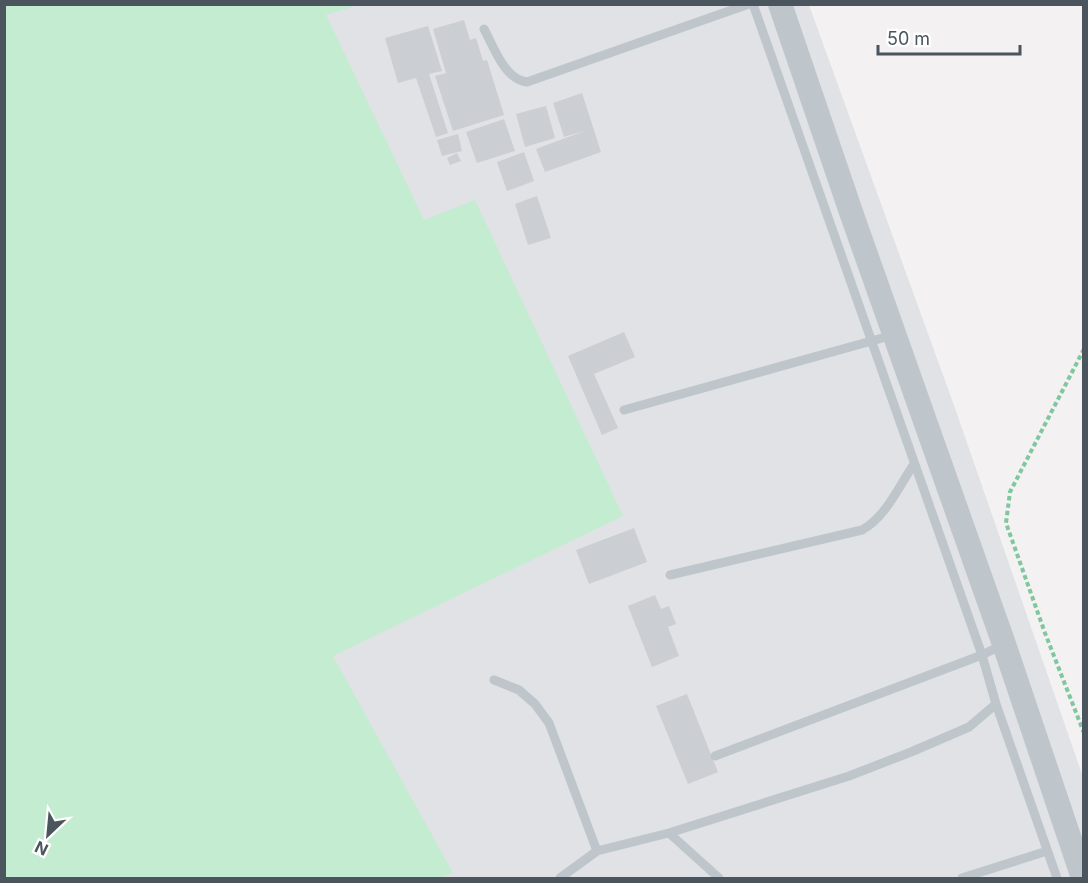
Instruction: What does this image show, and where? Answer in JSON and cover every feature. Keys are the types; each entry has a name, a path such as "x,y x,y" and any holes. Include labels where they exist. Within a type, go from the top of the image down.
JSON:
{"street":[{"path":"780,4 1004,644 1083,879"}],"lane":[{"path":"484,29 505,68 513,77 527,82 751,4 982,655 996,704 1057,879"},
{"path":"624,410 895,334"},
{"path":"670,575 862,530 871,525 881,514 914,464"},
{"path":"715,756 982,655 1004,644"},
{"path":"494,680 519,690 535,704 549,723 597,851"},
{"path":"560,879 597,851 669,833 849,776 911,752 969,727 996,704"},
{"path":"669,833 719,879"},
{"path":"963,879 1047,851"}],"path":[{"path":"1083,350 1010,492 1006,523 1083,732"}],"shaded area":[{"path":"5,5 809,5 956,411 1083,777 1083,878 5,878"}],"green space":[{"path":"5,4 358,5 326,15 424,220 475,200 623,516 333,656 453,873 440,878 5,878"}],"building":[{"path":"464,20 470,40 476,38 483,61 487,60 504,115 453,131 435,76 446,73 433,29"},
{"path":"428,26 442,71 429,74 448,133 436,137 416,78 398,83 385,38"},
{"path":"582,93 601,152 545,172 536,149 587,130 564,137 553,103"},
{"path":"546,106 555,138 525,147 516,114"},
{"path":"504,119 515,151 477,163 466,132"},
{"path":"458,134 462,151 442,156 437,140"},
{"path":"524,152 534,181 507,191 497,162"},
{"path":"457,153 461,161 450,165 447,158"},
{"path":"537,196 551,238 528,245 515,204"},
{"path":"624,332 635,357 594,374 618,428 602,435 568,356"},
{"path":"634,528 647,562 589,584 576,550"},
{"path":"655,595 661,609 669,606 676,624 668,627 679,656 652,667 628,606"},
{"path":"687,694 718,772 688,784 656,706"}]}
